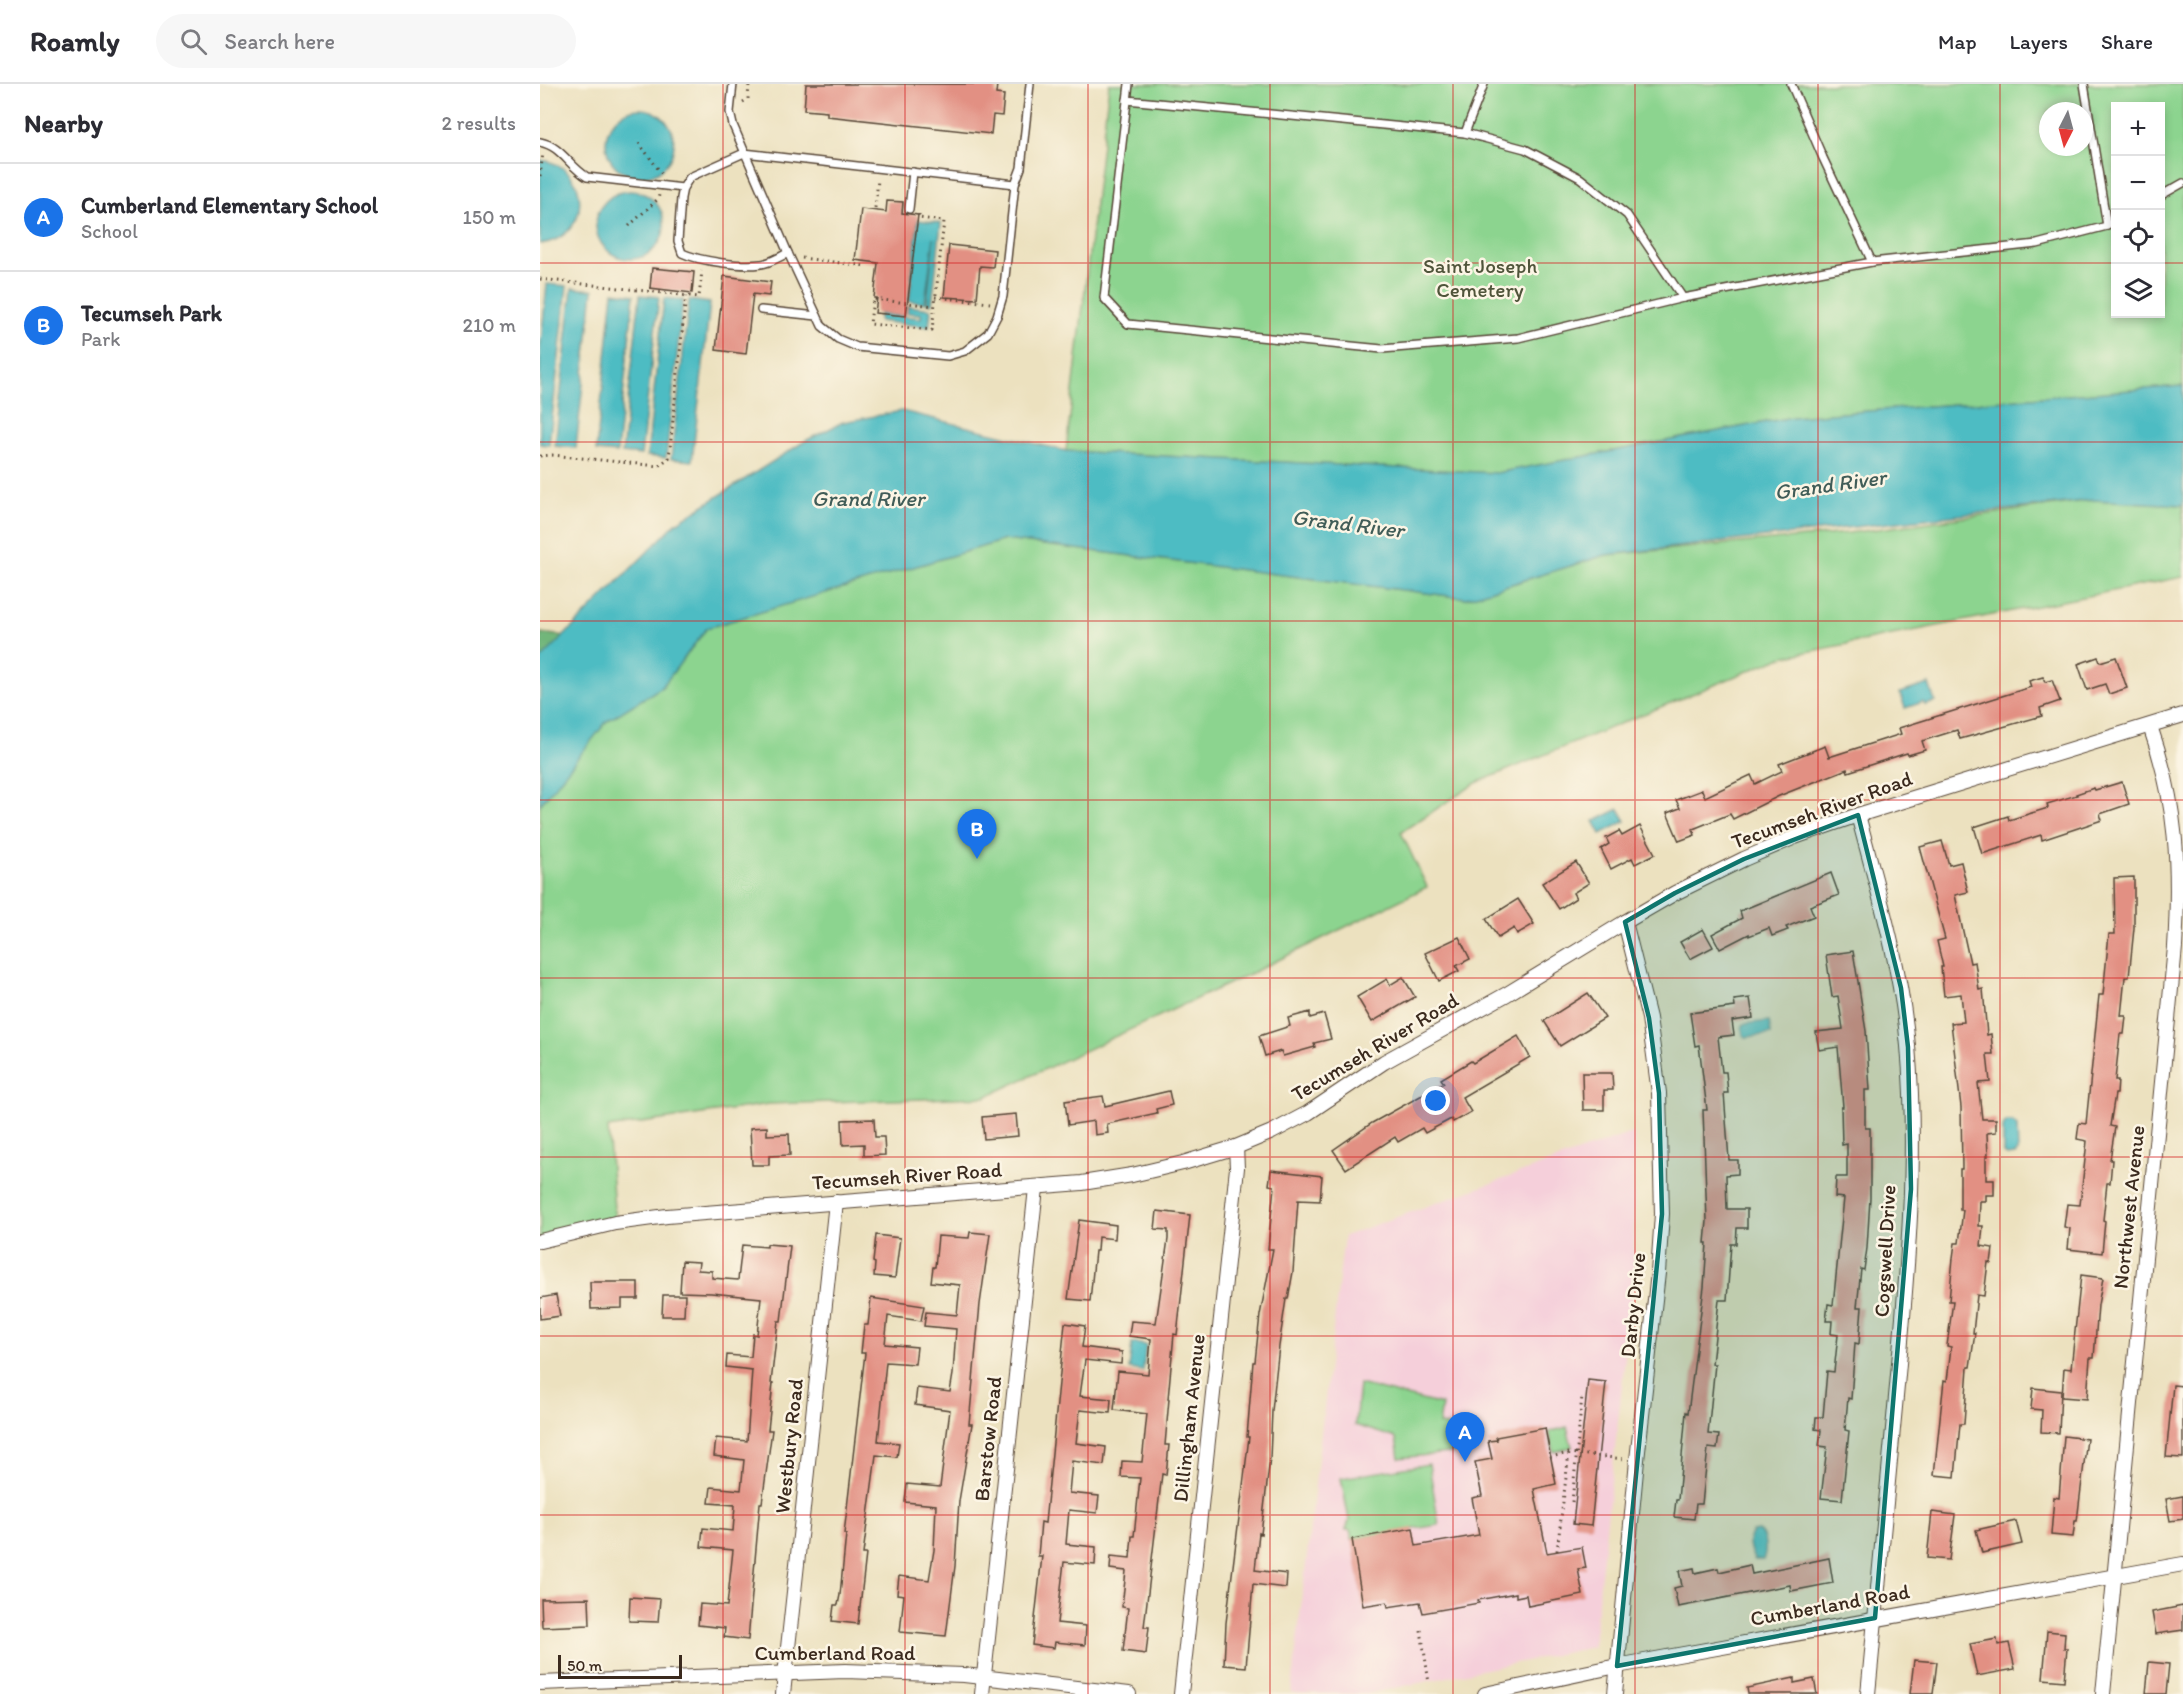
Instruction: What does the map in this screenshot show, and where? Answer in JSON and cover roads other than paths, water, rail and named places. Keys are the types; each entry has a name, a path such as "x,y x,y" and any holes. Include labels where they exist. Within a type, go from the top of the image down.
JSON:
{"street":[{"name":"Tecumseh River Road","path":"540,1240 615,1223 667,1216 1036,1188 1132,1175 1236,1147 1272,1132 1308,1113 1384,1062 1507,993 1676,893 1744,859 1795,837 1858,815 2183,715"},
{"name":"Northwest Avenue","path":"2103,1694 2175,947 2178,890 2176,841 2169,795 2150,726"},
{"name":"Cogswell Drive","path":"1858,815 1887,922 1900,988 1908,1047 1911,1124 1908,1264 1868,1694"},
{"name":"Darby Drive","path":"1615,1694 1662,1214 1659,1093 1649,1018 1625,922"},
{"name":"Dillingham Avenue","path":"1181,1694 1238,1168 1236,1147"},
{"name":"Barstow Road","path":"982,1694 1036,1188"},
{"name":"Westbury Road","path":"783,1694 836,1202"},
{"name":"Cumberland Road","path":"1485,1694 1617,1666 2183,1564"},
{"name":"Cumberland Road","path":"547,1686 785,1672 918,1673 964,1675 1129,1694"}],"lane":[{"path":"732,84 730,112 733,125 788,255 822,326 838,339 857,346 948,356 965,351 988,333 1001,304 1015,184 1021,168 1030,84"},
{"path":"1129,84 1104,298 1128,324 1382,349 1518,338 1683,298 1872,262 2037,244 2111,224"},
{"path":"1465,133 1484,84"},
{"path":"1791,84 1872,262"},
{"path":"2084,84 2107,226"},
{"path":"1127,100 1465,133 1525,148 1580,177 1627,215 1683,298"},
{"path":"542,142 556,147 577,171 587,177 684,188"},
{"path":"788,255 764,264 751,265 694,259 682,253 678,241 684,188 690,177 744,153 1015,184"},
{"path":"909,209 913,172"},
{"path":"2165,193 2183,183"},
{"path":"761,310 817,316"}],"water":[{"path":"633,109 647,109 659,114 669,124 674,143 669,162 659,172 647,177 633,177 621,172 611,162 606,150 606,136 611,124 621,114"},
{"path":"540,160 557,165 570,174 577,187 580,202 577,216 570,229 557,239 540,244"},
{"path":"623,191 637,191 649,196 659,206 664,225 659,244 649,254 637,259 623,259 611,254 601,244 596,232 596,218 601,206 611,196"},
{"path":"918,220 941,223 932,304 927,303 934,238 925,303 909,301"},
{"path":"547,284 567,286 549,445 540,444 540,351"},
{"path":"572,288 593,290 576,448 555,446"},
{"path":"613,292 634,295 617,453 596,451"},
{"path":"640,295 659,297 641,455 622,453"},
{"path":"664,298 683,300 666,458 647,456"},
{"path":"689,300 710,303 692,461 671,459"},
{"path":"908,306 931,309 929,327 879,321 879,314 921,318 921,314 907,313"},
{"name":"Grand River","path":"2183,386 2183,505 2093,500 1606,555 1466,598 1005,540 707,628 662,687 607,721 540,805 540,660 676,523 805,441 843,422 902,411 1066,451 1496,473 1793,417"},
{"path":"1929,684 1935,702 1925,705 1923,702 1905,708 1900,693"},
{"path":"1619,809 1626,821 1601,834 1594,821"},
{"path":"1769,1021 1771,1034 1746,1037 1743,1035 1744,1024"},
{"path":"2006,1122 2013,1122 2017,1126 2018,1152 2015,1155 2007,1156 2003,1153 2003,1127"},
{"path":"1132,1343 1146,1345 1143,1371 1129,1369"},
{"path":"1758,1531 1765,1544 1763,1560 1755,1560 1749,1546 1750,1535"}],"place":[{"name":"Tecumseh Park","path":"977,859"},
{"name":"Cumberland Elementary School","path":"1465,1462"}],"park label":[{"name":"Saint Joseph Cemetery","path":"1480,278"}]}
